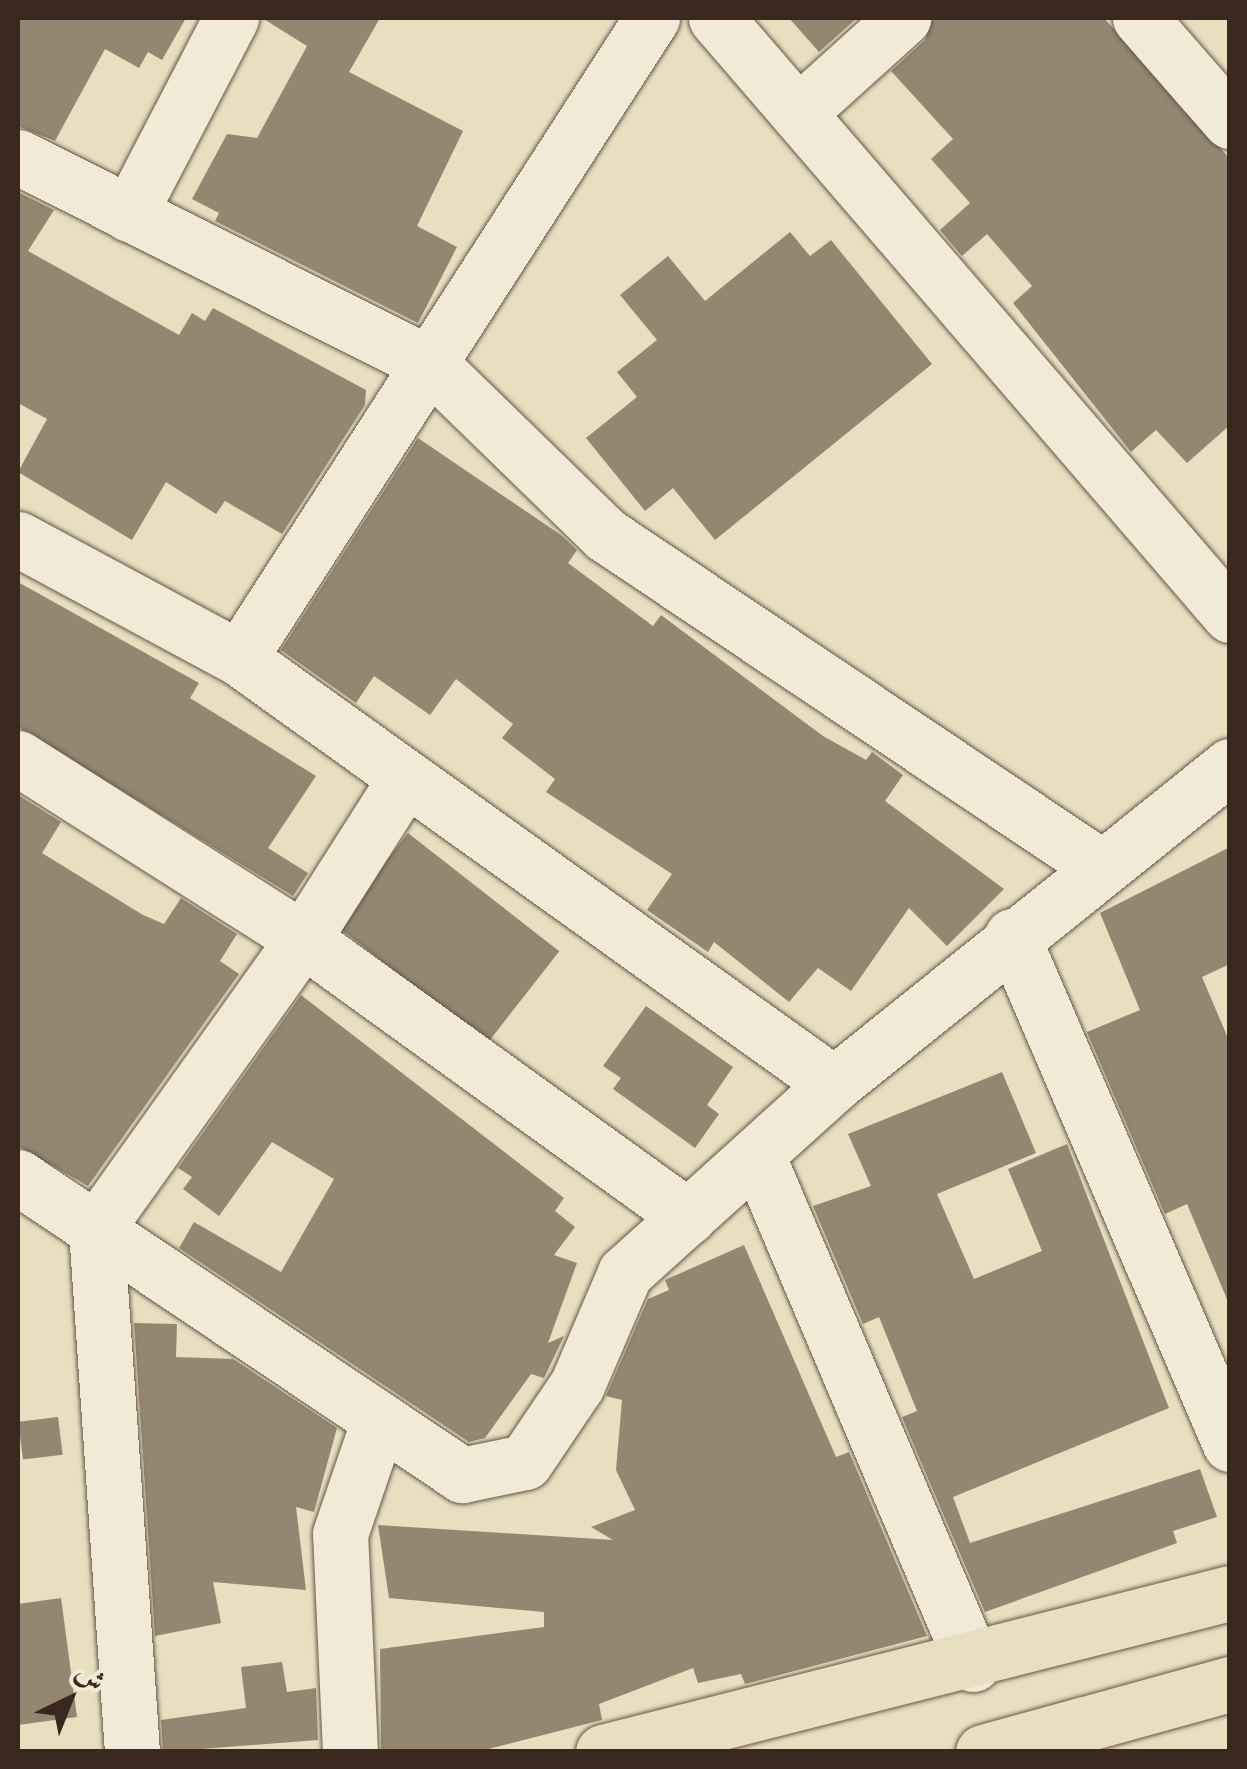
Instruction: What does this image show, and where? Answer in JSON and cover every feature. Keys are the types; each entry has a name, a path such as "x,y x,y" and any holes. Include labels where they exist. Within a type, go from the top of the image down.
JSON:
{"main road":[{"path":"603,1752 973,1664 1230,1593"},
{"path":"989,1751 1230,1684"}],"street":[{"path":"129,214 231,18"},
{"path":"239,658 652,18"},
{"path":"716,18 1230,615"},
{"path":"798,113 903,18"},
{"path":"1140,18 1230,121"},
{"path":"18,157 430,364 606,535 1098,864"},
{"path":"18,538 239,658 834,1084"},
{"path":"18,758 304,940 688,1217"},
{"path":"18,1177 377,1426 462,1475 526,1462 577,1385 625,1273 834,1084 1098,864 1230,766"},
{"path":"132,1752 96,1229 304,940 404,779"},
{"path":"1012,936 1230,1444"},
{"path":"757,1155 973,1664"},
{"path":"350,1752 340,1534 377,1426"}],"building":[{"path":"18,18 186,18 162,60 148,52 139,68 105,49 55,141 18,126"},
{"path":"262,18 380,18 349,72 463,131 417,226 457,247 418,323 215,221 219,213 192,199 227,134 257,138 307,46"},
{"path":"789,18 857,18 819,52"},
{"path":"933,18 1104,18 1230,159 1230,425 1187,463 1156,430 1131,452 1013,303 1032,286 987,234 962,256 940,230 970,203 931,159 953,139 891,71 925,40"},
{"path":"18,192 54,210 28,251 179,335 192,313 205,321 213,308 366,390 365,405 282,534 225,501 216,514 166,482 132,540 18,472 47,419 18,403"},
{"path":"790,232 810,256 831,240 932,364 715,540 673,488 645,511 586,438 637,397 617,372 657,340 620,295 668,256 705,301"},
{"path":"418,438 561,535 577,550 568,563 653,626 661,615 823,736 866,760 872,752 903,775 885,801 1004,889 947,946 909,908 851,991 818,968 789,1002 714,942 708,952 647,910 672,874 546,792 555,779 502,738 513,724 456,679 430,715 374,676 356,703 281,650"},
{"path":"18,582 199,683 190,698 316,776 268,848 308,873 293,896 18,727"},
{"path":"18,795 61,822 42,853 164,924 181,898 237,934 220,961 239,974 88,1186 18,1146"},
{"path":"408,833 559,951 487,1043 336,925"},
{"path":"1230,847 1230,964 1202,977 1230,1043 1229,1304 1187,1204 1165,1214 1087,1032 1140,1010 1100,913"},
{"path":"301,995 564,1198 555,1211 575,1227 554,1255 577,1263 548,1343 564,1336 544,1378 531,1374 485,1438 469,1442 179,1248 194,1222 281,1272 334,1179 272,1142 219,1216 183,1189 192,1177 178,1168"},
{"path":"646,1006 733,1067 707,1105 719,1114 695,1148 613,1089 621,1078 603,1066"},
{"path":"1002,1072 1036,1153 937,1194 974,1279 1042,1251 1008,1169 1067,1144 1169,1408 953,1497 970,1543 1200,1469 1217,1517 1173,1531 1177,1543 985,1612 902,1417 917,1411 879,1317 863,1324 813,1206 871,1186 848,1134"},
{"path":"744,1245 836,1457 849,1452 927,1636 745,1684 741,1674 698,1683 693,1668 599,1704 602,1720 477,1752 381,1752 380,1649 544,1627 544,1612 389,1598 378,1525 613,1540 591,1527 635,1510 616,1470 622,1400 606,1396 648,1299 669,1290 665,1280"},
{"path":"134,1323 177,1324 176,1357 233,1359 337,1428 314,1512 296,1507 306,1590 213,1582 221,1623 155,1636"},
{"path":"58,1417 63,1455 23,1460 18,1422"},
{"path":"61,1598 77,1717 18,1725 18,1604"},
{"path":"282,1662 287,1692 316,1688 318,1740 163,1752 161,1720 246,1708 241,1667"}]}
